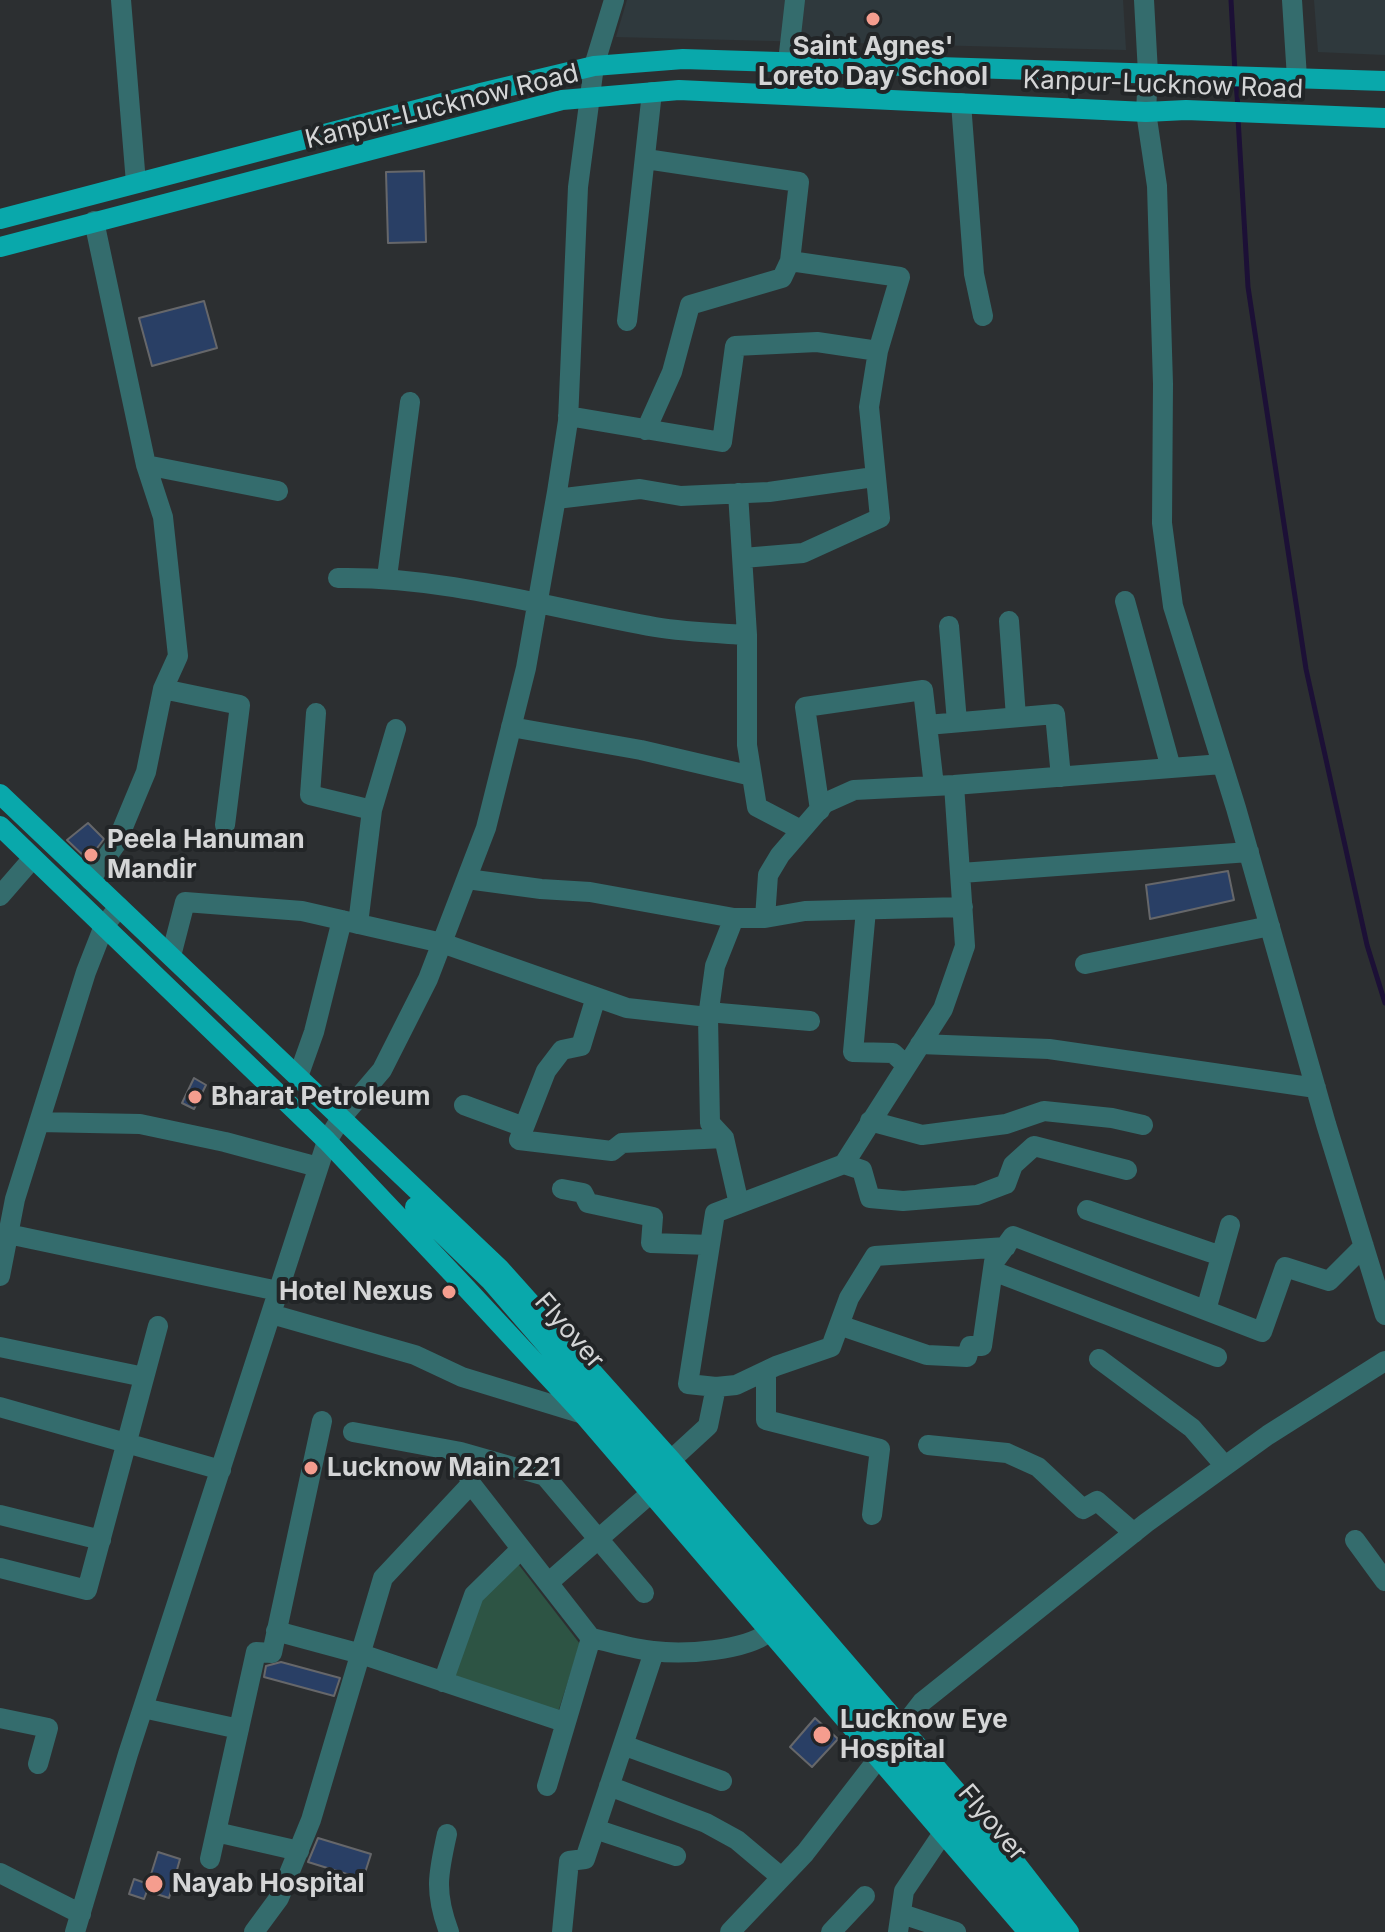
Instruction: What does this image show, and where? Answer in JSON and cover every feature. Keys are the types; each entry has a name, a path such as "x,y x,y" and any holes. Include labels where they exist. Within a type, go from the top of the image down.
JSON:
{"main road":[{"name":"Kanpur-Lucknow Road","path":"0,219 594,66 683,59 1385,81"},
{"name":"Kanpur-Lucknow Road","path":"0,247 562,100 590,96 679,90 1146,112 1186,110 1385,118"},
{"path":"322,135 329,160"},
{"path":"0,794 499,1268 671,1460 994,1835 1069,1932"},
{"name":"Flyover","path":"0,810 490,1280 813,1652 1050,1932"},
{"path":"0,826 327,1141 583,1414 943,1833 1018,1928"}],"street":[{"path":"121,0 136,183"},
{"path":"0,1873 78,1923 143,1708 327,1141 341,1118 382,1070 428,979 486,828 526,668 556,499 568,416 578,187 594,66 614,0"},
{"path":"788,95 788,62 795,0"},
{"path":"1144,0 1148,73 1146,112 1157,186 1164,537 1173,606 1385,1315"},
{"path":"1292,0 1297,78"},
{"path":"627,321 652,92"},
{"path":"961,103 974,274 983,316"},
{"path":"646,159 799,182 790,261 782,278 690,305 672,372 646,430"},
{"path":"90,880 116,844 146,772 163,689 178,656 163,517 146,465 94,221"},
{"path":"743,558 803,553 880,518 869,407 878,351 900,277 790,261"},
{"path":"568,416 722,442 735,346 817,342 878,351"},
{"path":"387,577 410,402"},
{"path":"146,465 278,491"},
{"path":"556,499 640,489 681,496 769,492 874,477"},
{"path":"738,493 747,635 747,745 757,807 801,830"},
{"path":"338,578 387,577 538,602 658,627 747,635"},
{"path":"1125,601 1171,768"},
{"path":"1009,621 1016,717"},
{"path":"949,626 957,722"},
{"path":"163,689 240,705 225,825"},
{"path":"820,810 805,707 923,690 927,725 944,785 961,873 965,946 943,1009 844,1164 715,1213 688,1384 716,1387 736,1385 831,1347 849,1298 875,1256 1006,1247"},
{"path":"316,713 310,795 372,810"},
{"path":"927,725 1055,714 1061,777"},
{"path":"511,727 641,750 752,776"},
{"path":"298,1077 350,922 372,810 396,729"},
{"path":"765,918 768,875 780,855 825,803 854,790 1222,764"},
{"path":"961,873 1249,852"},
{"path":"0,896 33,858"},
{"path":"467,879 590,892 734,918 765,918 805,911 963,907"},
{"path":"171,956 185,902 302,911 442,943 627,1008 810,1021"},
{"path":"0,1276 15,1199 86,972 104,926 119,907"},
{"path":"866,910 853,1052 893,1053 906,1065"},
{"path":"734,918 715,966 708,1015 710,1123 724,1138 739,1204"},
{"path":"1085,964 1270,926"},
{"path":"596,997 581,1046 562,1050 546,1071 519,1140 612,1151 622,1143 724,1138"},
{"path":"920,1044 1049,1049 1316,1088"},
{"path":"464,1105 524,1127"},
{"path":"870,1121 922,1135 1006,1124 1044,1111 1112,1118 1143,1125"},
{"path":"39,1122 140,1124 225,1142 318,1167"},
{"path":"844,1164 862,1170 870,1198 903,1201 977,1195 1006,1184 1013,1165 1034,1146 1127,1170"},
{"path":"562,1189 583,1193 588,1203 653,1217 651,1243 710,1245"},
{"path":"1087,1210 1221,1256"},
{"path":"1206,1310 1230,1225"},
{"path":"8,1234 278,1291"},
{"path":"839,1325 927,1355 967,1357 970,1346 982,1346 994,1262 1013,1236 1262,1332 1285,1267 1329,1281 1364,1246"},
{"path":"993,1271 1217,1357"},
{"path":"271,1314 415,1355 462,1377 583,1414"},
{"path":"0,1568 87,1590 158,1326"},
{"path":"0,1347 144,1377"},
{"path":"1099,1359 1192,1428 1225,1466"},
{"path":"730,1932 805,1853 922,1702 1134,1533 1268,1435 1385,1361"},
{"path":"766,1371 766,1420 880,1449 872,1515"},
{"path":"548,1583 651,1493 667,1473 671,1460 708,1426 716,1387"},
{"path":"0,1407 221,1470"},
{"path":"210,1859 256,1652 272,1653 322,1421"},
{"path":"353,1432 461,1452 545,1476 644,1593"},
{"path":"928,1445 1007,1453 1038,1467 1083,1509 1097,1501 1134,1533"},
{"path":"461,1452 471,1484 591,1638 654,1652 697,1651 757,1642 769,1632"},
{"path":"254,1932 279,1898 311,1820 383,1578 471,1484"},
{"path":"0,1515 101,1540"},
{"path":"1355,1540 1385,1581"},
{"path":"443,1682 474,1595 521,1549"},
{"path":"276,1631 361,1654 564,1722"},
{"path":"547,1786 591,1638"},
{"path":"562,1932 569,1861 585,1859 654,1652"},
{"path":"143,1708 239,1729"},
{"path":"0,1718 48,1728 38,1764"},
{"path":"623,1745 722,1781"},
{"path":"609,1786 737,1840 781,1877"},
{"path":"595,1829 676,1856"},
{"path":"216,1832 299,1851"},
{"path":"943,1833 904,1891 900,1923 956,1932"},
{"path":"447,1834 439,1872 439,1906 449,1932"},
{"path":"831,1932 865,1896"},
{"path":"1018,1928 1044,1899"}],"shaded area":[{"name":"Saint Agnes' Loreto Day School","path":"627,0 1123,0 1126,50 616,37"},
{"path":"1314,0 1385,0 1385,55 1318,52"}],"green space":[{"path":"515,1560 580,1644 557,1715 451,1677 480,1597"}],"building":[{"path":"424,171 426,242 388,243 386,172"},
{"path":"204,301 217,348 152,366 139,318"},
{"name":"Peela Hanuman Mandir","path":"88,823 104,839 88,860 67,840"},
{"path":"1228,871 1234,900 1150,919 1146,885"},
{"path":"194,1078 206,1085 194,1109 182,1103"},
{"path":"281,1662 340,1678 334,1696 264,1677 266,1666"},
{"path":"815,1718 838,1739 812,1767 790,1747"},
{"path":"318,1838 371,1854 363,1879 308,1862"},
{"path":"158,1852 180,1859 169,1898 147,1891 144,1899 129,1894 134,1879 148,1884"}],"waterway":[{"path":"1231,0 1235,72"},
{"path":"1236,82 1238,108"},
{"path":"1238,118 1248,287 1306,669 1367,945 1385,1003"}],"place":[{"name":"Saint Agnes' Loreto Day School","path":"873,19"},
{"name":"Peela Hanuman Mandir","path":"91,855"},
{"name":"Bharat Petroleum","path":"195,1097"},
{"name":"Hotel Nexus","path":"449,1292"},
{"name":"Lucknow Main 221","path":"311,1468"},
{"name":"Lucknow Eye Hospital","path":"822,1735"},
{"name":"Nayab Hospital","path":"154,1884"}]}
